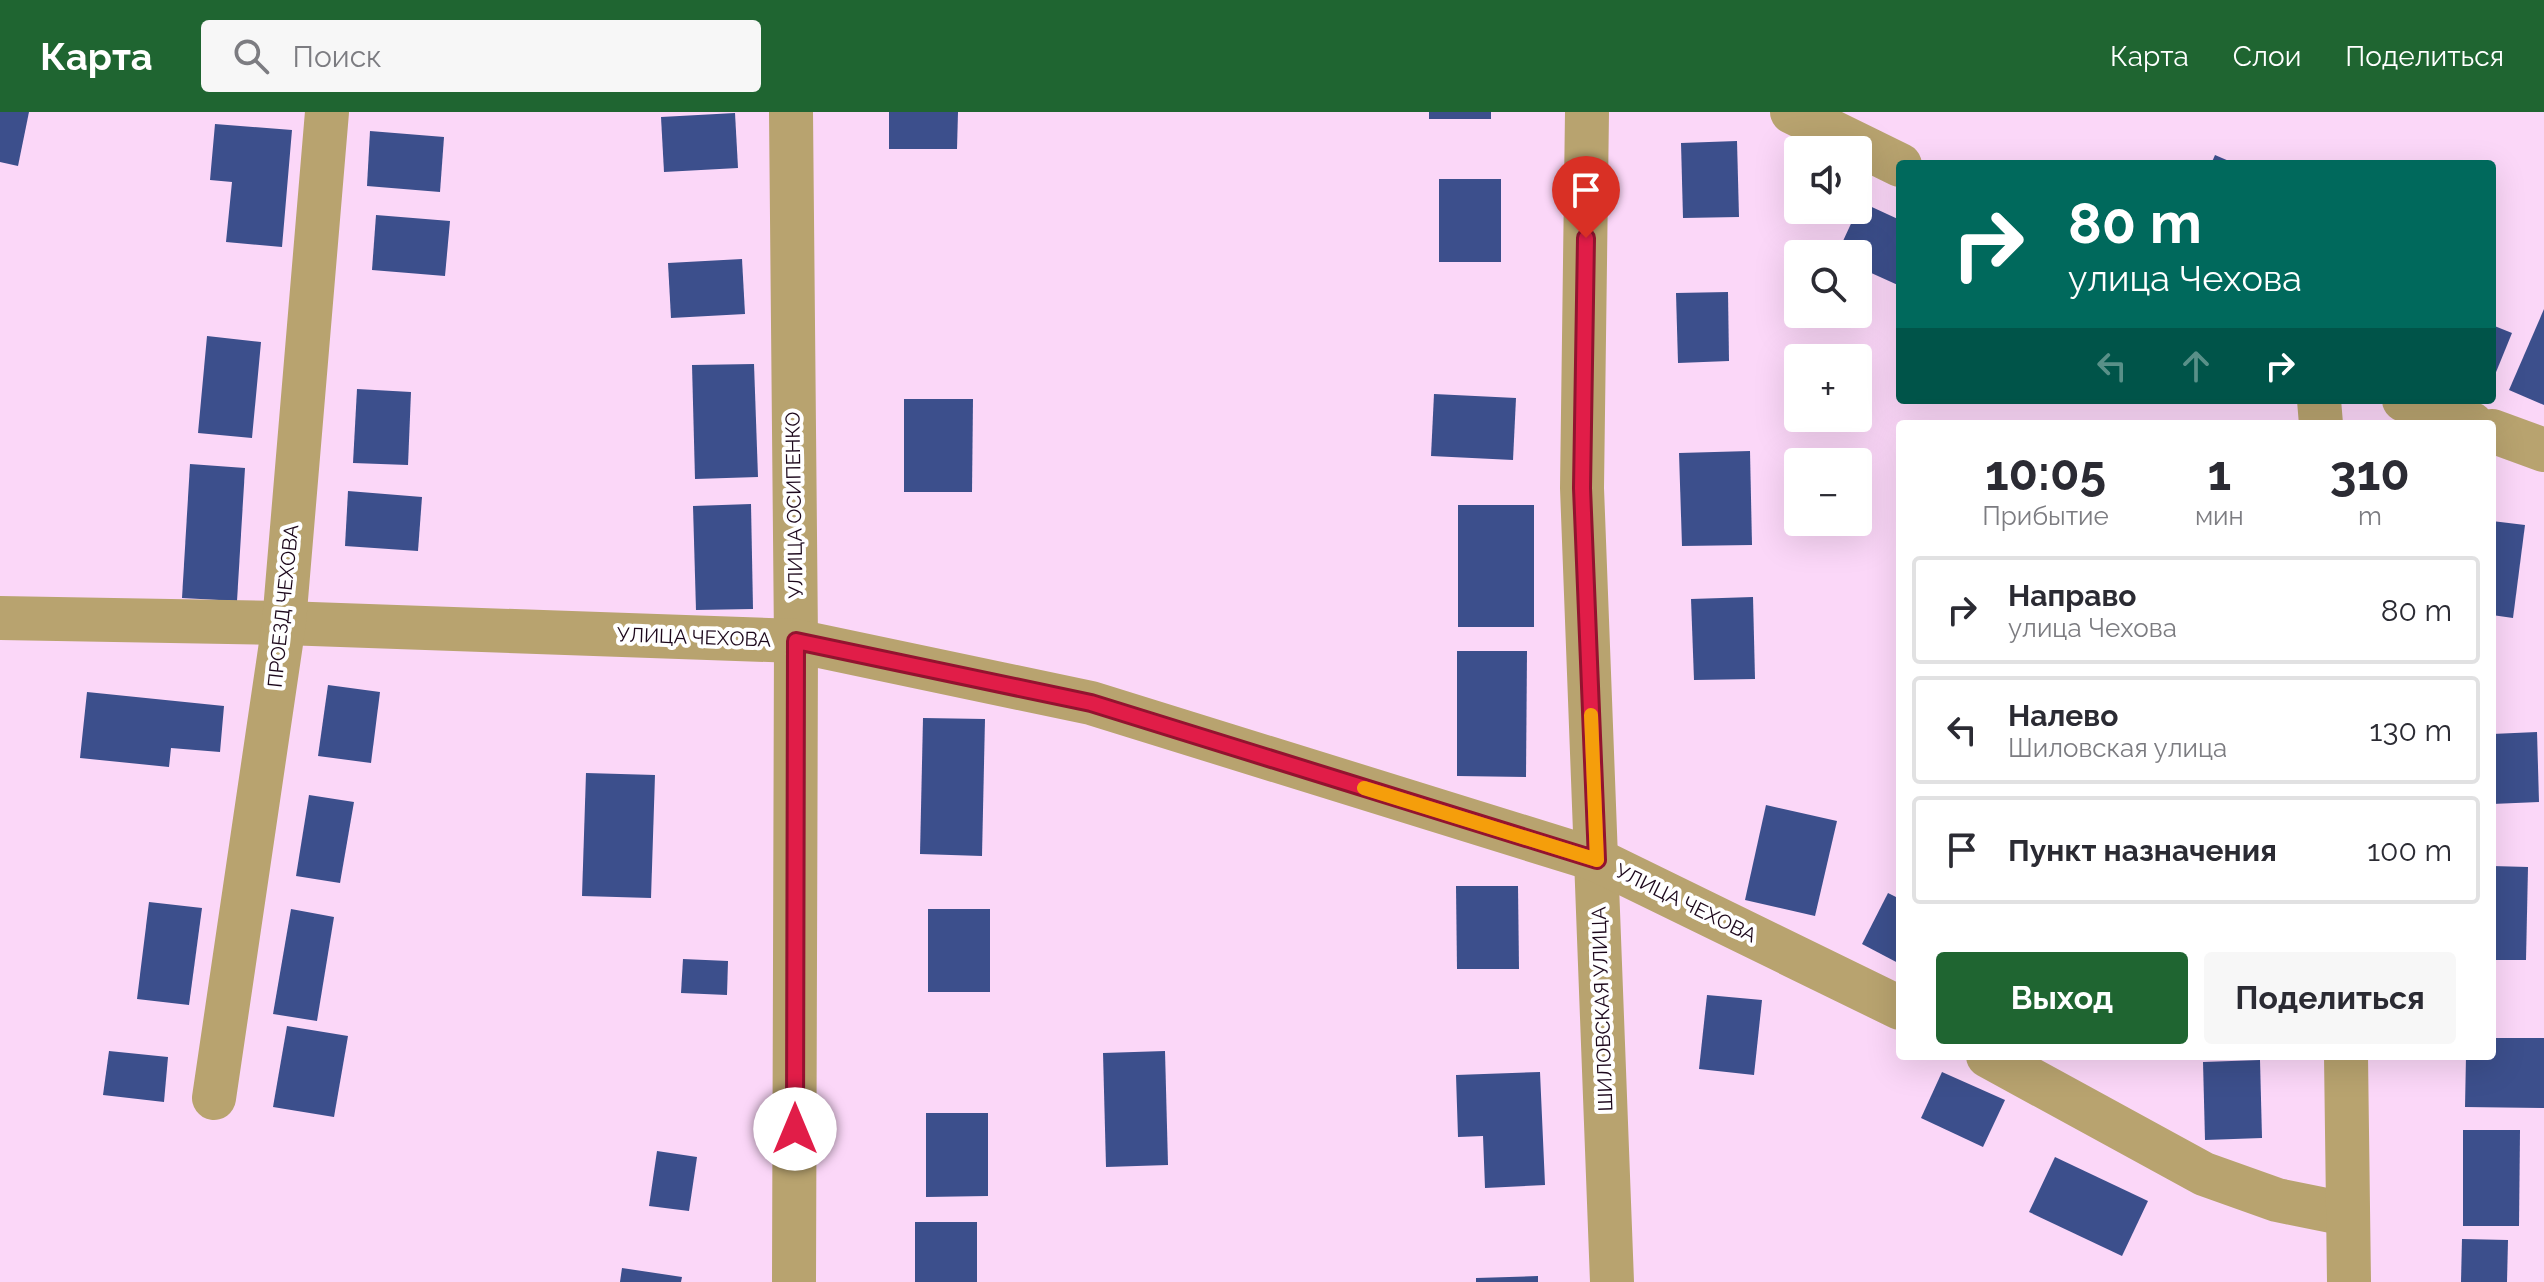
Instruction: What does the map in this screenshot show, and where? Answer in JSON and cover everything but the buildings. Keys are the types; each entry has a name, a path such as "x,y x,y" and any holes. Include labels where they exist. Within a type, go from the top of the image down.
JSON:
{"street":[{"name":"ПРОЕЗД ЧЕХОВА","path":"214,1098 284,623 327,112"},
{"name":"УЛИЦА ОСИПЕНКО","path":"791,112 796,641 794,1282"},
{"name":"ШИЛОВСКАЯ УЛИЦА","path":"1587,112 1582,488 1612,1282"},
{"path":"1792,112 1896,163"},
{"path":"2415,404 2461,420"},
{"path":"2496,432 2544,450"},
{"name":"УЛИЦА ЧЕХОВА","path":"0,618 284,623 796,641 1091,703 1597,860 1896,1006"},
{"path":"1995,1060 2204,1174 2277,1200 2346,1214"},
{"path":"2346,1060 2349,1282"}],"slow traffic":[{"path":"1364,788 1597,860 1591,715"}],"route":[{"path":"795,1129 796,641 1091,703 1597,860 1582,488 1586,238"}]}
